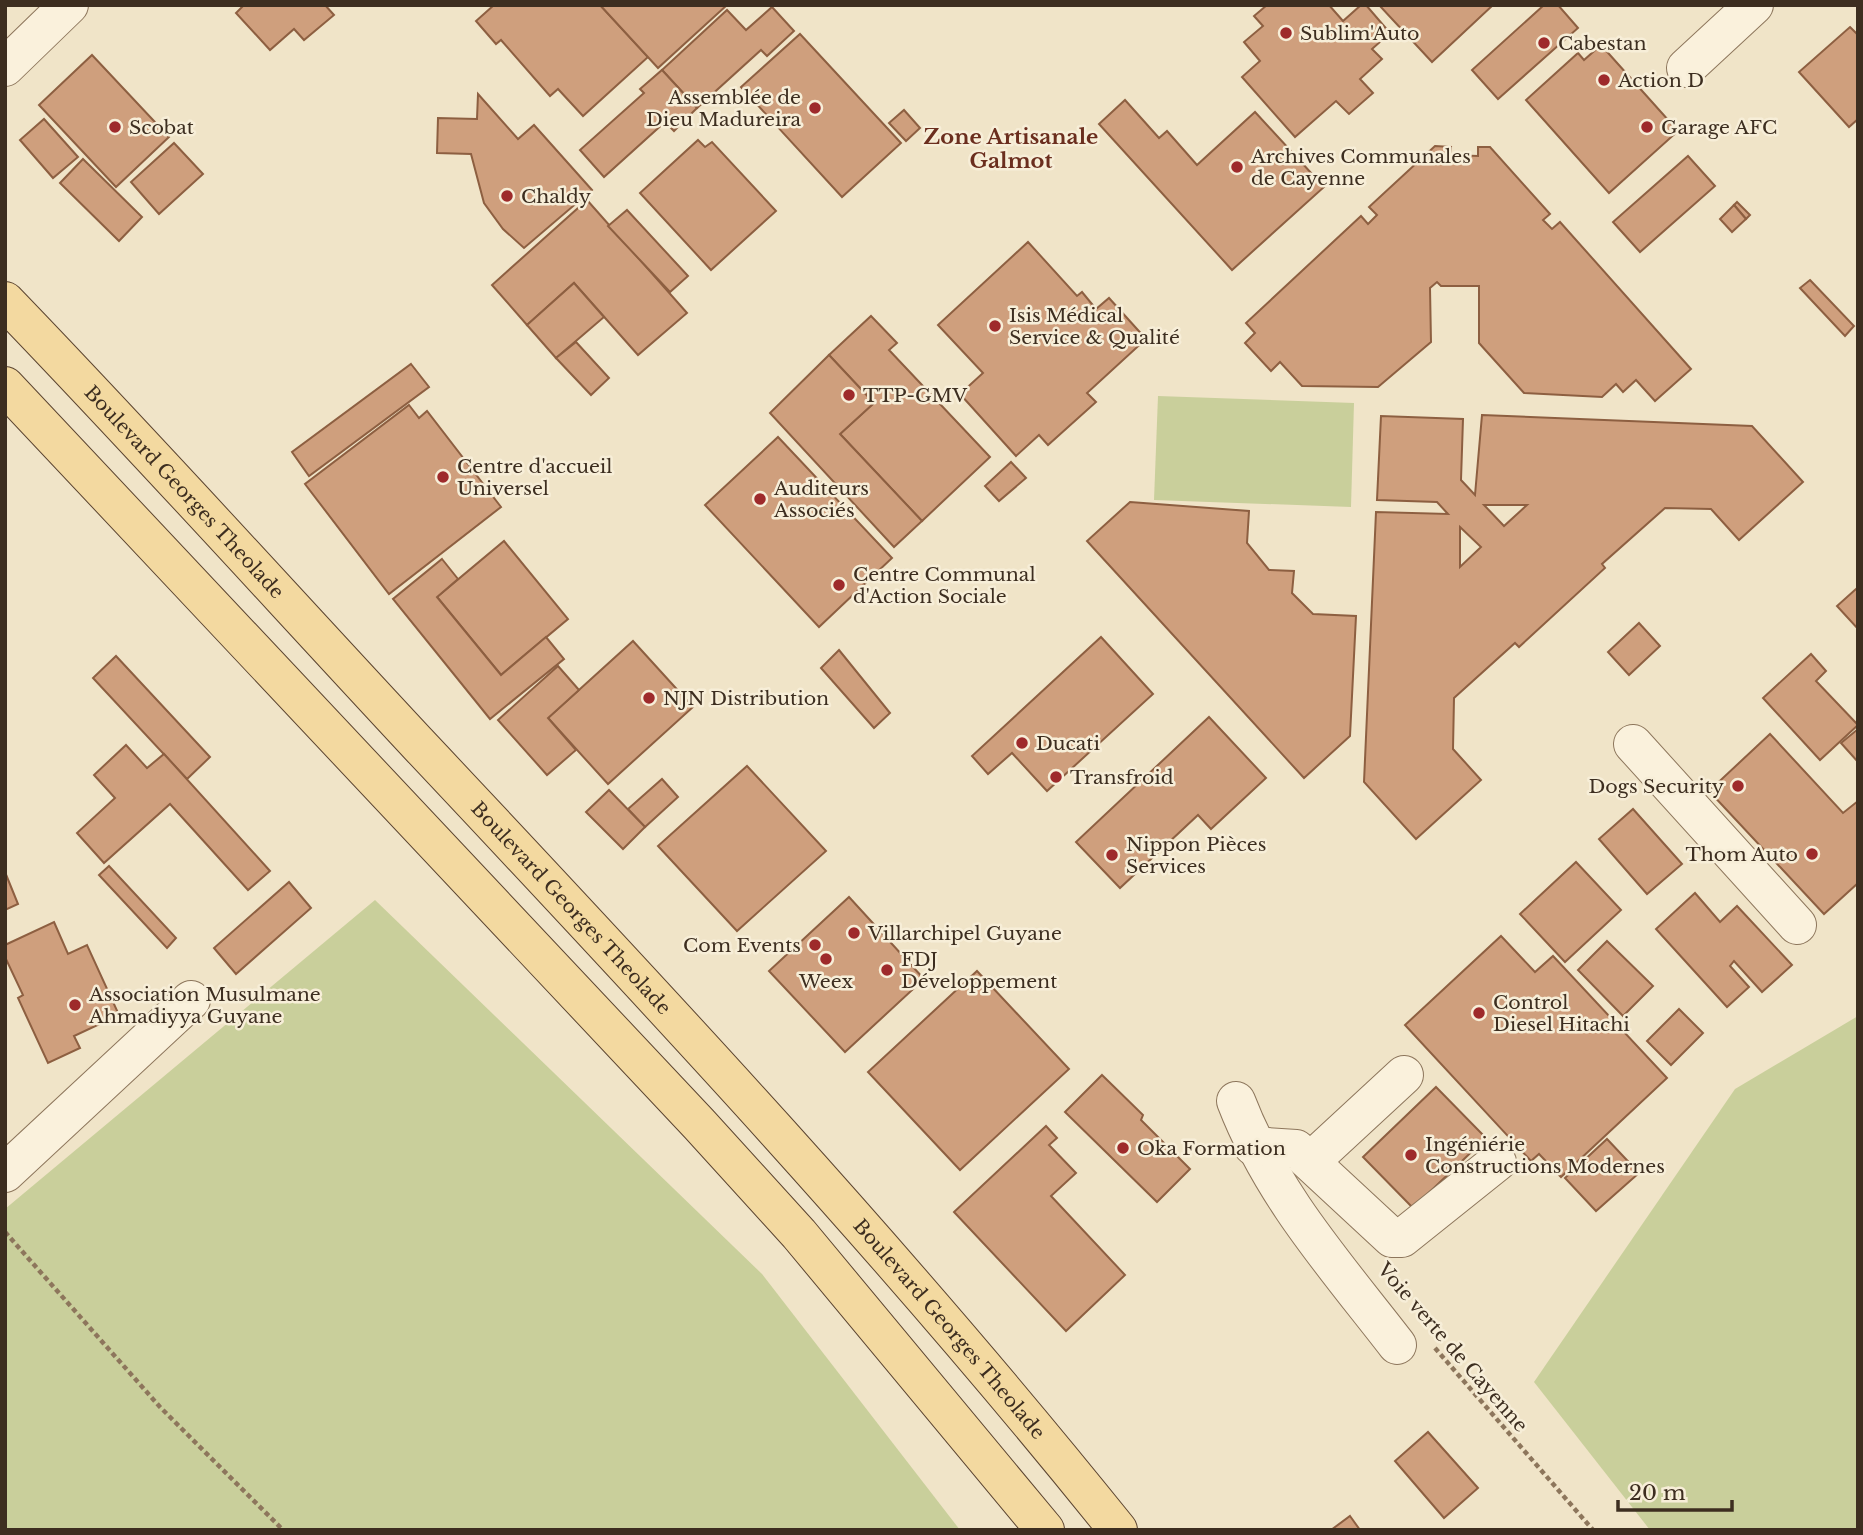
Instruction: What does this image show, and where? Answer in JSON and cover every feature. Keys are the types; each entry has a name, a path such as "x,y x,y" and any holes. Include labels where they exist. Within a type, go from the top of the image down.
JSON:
{"main road":[{"name":"Boulevard Georges Theolade","path":"5,301 657,998 861,1223 1020,1407 1118,1530"},
{"path":"5,386 699,1124 799,1234 1045,1530"}],"lane":[{"path":"5,67 69,5"},
{"path":"1686,68 1754,5"},
{"path":"1633,744 1797,925"},
{"path":"5,1173 191,1000"},
{"path":"1311,1161 1404,1075"},
{"path":"1236,1101 1253,1146 1282,1196 1413,1342"},
{"path":"1253,1146 1296,1149 1392,1238 1402,1238 1497,1162"}],"path":[{"path":"5,1232 160,1408 283,1530"},
{"name":"Voie verte de Cayenne","path":"1413,1342 1593,1530"}],"green space":[{"path":"1158,396 1354,403 1351,507 1154,500"},
{"path":"375,900 762,1274 960,1530 5,1530 5,1209"},
{"path":"1858,1016 1858,1530 1650,1530 1534,1382 1735,1089"}],"building":[{"path":"244,5 325,5 334,15 304,40 294,29 270,50 236,13"},
{"path":"494,5 600,5 648,57 583,116 558,89 550,96 501,40 496,44 476,21"},
{"path":"600,5 727,5 658,68"},
{"path":"1267,5 1329,5 1343,21 1361,5 1366,5 1390,33 1372,49 1382,59 1360,79 1373,93 1349,114 1336,101 1295,137 1242,77 1260,61 1244,42 1263,26 1254,16"},
{"path":"1379,5 1493,5 1432,62"},
{"path":"1544,5 1558,5 1578,28 1498,99 1472,70"},
{"path":"772,7 794,31 767,56 761,50 697,108 662,70 727,10 746,30"},
{"path":"1850,27 1858,35 1858,119 1849,127 1799,72"},
{"path":"800,34 901,143 842,197 741,87"},
{"path":"1601,45 1678,131 1609,193 1526,100 1578,53 1584,60"},
{"path":"92,55 169,137 116,187 39,105"},
{"path":"662,70 697,108 674,131 665,122 604,177 580,150 644,93 640,89"},
{"path":"478,94 518,139 534,125 592,190 524,248 503,229 484,203 471,154 437,153 438,118 477,119"},
{"path":"1125,100 1159,138 1167,131 1197,165 1255,112 1324,187 1232,270 1099,124"},
{"path":"904,110 920,128 906,141 889,123"},
{"path":"44,119 78,157 53,178 20,140"},
{"path":"698,140 705,147 712,142 776,211 711,270 640,193"},
{"path":"174,143 203,174 159,214 131,182"},
{"path":"1435,146 1451,147 1450,155 1478,156 1478,147 1490,147 1550,214 1543,220 1552,229 1560,222 1691,369 1655,401 1636,380 1623,392 1616,384 1602,397 1524,393 1479,343 1479,286 1441,286 1437,282 1430,288 1431,342 1378,387 1302,386 1280,362 1271,371 1245,343 1255,333 1246,323 1361,216 1368,224 1377,215 1369,207"},
{"path":"1688,156 1715,186 1640,252 1613,222"},
{"path":"83,159 142,217 119,241 60,183"},
{"path":"587,200 687,313 638,355 574,283 527,325 492,285"},
{"path":"1737,202 1750,215 1746,219 1734,205"},
{"path":"1734,205 1746,219 1732,232 1720,219"},
{"path":"627,210 688,276 670,292 608,226"},
{"path":"1028,242 1077,296 1082,292 1096,309 1109,298 1146,339 1087,393 1096,402 1048,445 1039,435 1016,456 960,394 983,373 938,325"},
{"path":"1810,280 1854,326 1845,336 1800,288"},
{"path":"574,283 604,317 556,358 527,325"},
{"path":"871,316 897,343 889,350 990,457 922,521 840,434 874,403 829,355"},
{"path":"576,342 609,378 591,395 556,358"},
{"path":"829,355 874,403 840,434 922,521 894,547 770,413"},
{"path":"411,364 429,387 309,476 292,452"},
{"path":"409,405 419,418 427,411 501,507 389,594 305,484"},
{"path":"1482,415 1752,426 1803,482 1739,540 1711,509 1665,508 1602,564 1605,568 1519,647 1515,643 1454,698 1453,749 1481,780 1416,839 1364,782 1376,512 1448,514 1437,502 1377,500 1381,416 1463,419 1461,480 1475,495","holes":["1484,505 1527,505 1504,526","1460,527 1481,547 1460,567"]},
{"path":"778,437 892,558 819,627 705,505"},
{"path":"1011,462 1026,478 999,501 985,486"},
{"path":"1130,502 1249,511 1247,543 1269,570 1294,571 1292,593 1313,614 1356,616 1350,736 1304,778 1087,541"},
{"path":"504,541 568,619 501,675 437,597"},
{"path":"442,559 458,579 437,597 501,675 546,637 564,659 490,719 393,599"},
{"path":"1856,589 1858,592 1858,629 1837,606"},
{"path":"1639,623 1660,646 1629,675 1608,652"},
{"path":"1101,637 1153,694 1047,791 1012,753 988,774 972,756"},
{"path":"633,641 693,707 608,784 548,718"},
{"path":"839,650 890,713 874,728 821,668"},
{"path":"1811,654 1826,671 1816,681 1858,725 1820,760 1763,698"},
{"path":"116,656 210,757 187,779 93,678"},
{"path":"558,666 579,690 548,718 576,750 547,775 498,720"},
{"path":"1209,717 1266,778 1211,829 1198,815 1120,888 1076,842"},
{"path":"1858,729 1858,762 1841,743"},
{"path":"1770,734 1843,813 1858,801 1858,883 1824,914 1709,791"},
{"path":"126,745 147,768 164,754 270,871 248,890 170,804 104,863 77,833 115,798 94,775"},
{"path":"747,766 826,851 737,931 658,846"},
{"path":"662,779 678,797 645,827 628,809"},
{"path":"609,790 645,827 623,849 586,812"},
{"path":"1633,809 1682,864 1647,894 1599,839"},
{"path":"1576,862 1621,910 1565,962 1520,914"},
{"path":"109,866 176,938 167,948 99,875"},
{"path":"5,872 18,904 5,910"},
{"path":"289,882 311,908 236,974 214,948"},
{"path":"1695,893 1720,922 1737,906 1792,965 1762,992 1734,961 1730,966 1749,987 1727,1007 1656,929"},
{"path":"849,897 924,979 845,1052 769,971"},
{"path":"54,922 68,954 87,945 119,1015 74,1036 80,1048 48,1063 18,998 23,995 5,957 5,945"},
{"path":"1501,936 1535,972 1553,956 1667,1078 1561,1177 1539,1154 1531,1161 1405,1025"},
{"path":"1607,941 1653,986 1623,1016 1578,970"},
{"path":"977,971 1069,1069 960,1170 868,1072"},
{"path":"1679,1009 1703,1033 1671,1065 1647,1041"},
{"path":"1102,1075 1143,1115 1141,1120 1190,1169 1157,1202 1065,1112"},
{"path":"1436,1087 1486,1138 1413,1208 1363,1157"},
{"path":"1046,1126 1057,1138 1049,1145 1076,1173 1051,1196 1125,1275 1066,1331 954,1212"},
{"path":"1607,1139 1639,1173 1596,1211 1565,1178"},
{"path":"1428,1432 1478,1488 1444,1518 1395,1461"},
{"path":"1350,1516 1360,1530 1331,1530"}],"place":[{"name":"Sublim'Auto","path":"1286,33"},
{"name":"Cabestan","path":"1544,43"},
{"name":"Action D","path":"1604,80"},
{"name":"Assemblée de Dieu Madureira","path":"815,108"},
{"name":"Scobat","path":"115,127"},
{"name":"Garage AFC","path":"1647,127"},
{"name":"Archives Communales de Cayenne","path":"1237,167"},
{"name":"Chaldy","path":"507,196"},
{"name":"Isis Médical Service & Qualité","path":"995,326"},
{"name":"TTP-GMV","path":"849,395"},
{"name":"Centre d'accueil Universel","path":"443,477"},
{"name":"Auditeurs Associés","path":"760,499"},
{"name":"Centre Communal d'Action Sociale","path":"839,585"},
{"name":"NJN Distribution","path":"649,698"},
{"name":"Ducati","path":"1022,743"},
{"name":"Transfroid","path":"1056,777"},
{"name":"Dogs Security","path":"1738,786"},
{"name":"Thom Auto","path":"1812,854"},
{"name":"Nippon Pièces Services","path":"1112,855"},
{"name":"Villarchipel Guyane","path":"854,933"},
{"name":"Com Events","path":"815,945"},
{"name":"Weex","path":"826,959"},
{"name":"FDJ Développement","path":"887,970"},
{"name":"Association Musulmane Ahmadiyya Guyane","path":"75,1005"},
{"name":"Control Diesel Hitachi","path":"1479,1013"},
{"name":"Oka Formation","path":"1123,1148"},
{"name":"Ingéniérie Constructions Modernes","path":"1411,1155"}],"district":[{"name":"Zone Artisanale Galmot","path":"1011,149"}]}
